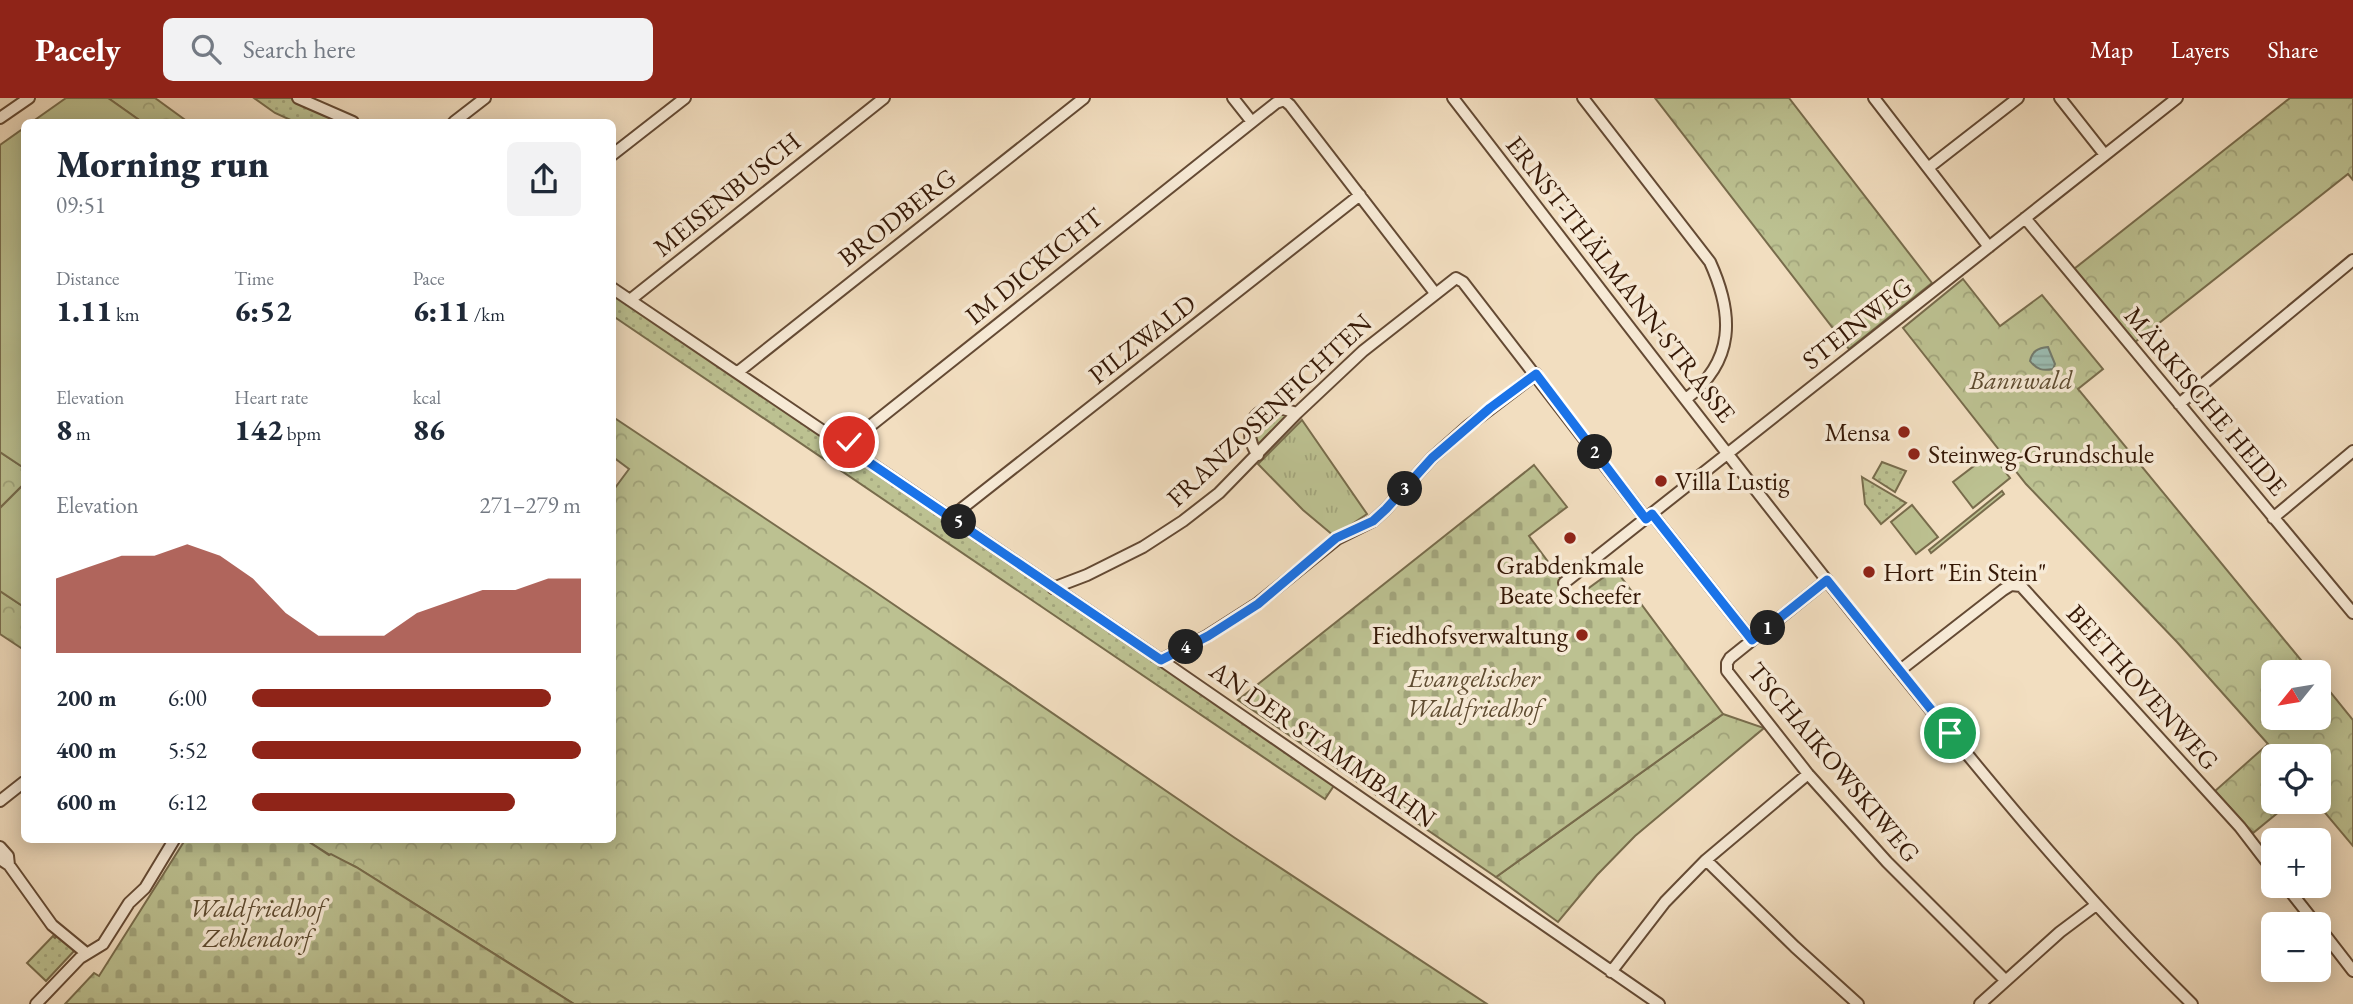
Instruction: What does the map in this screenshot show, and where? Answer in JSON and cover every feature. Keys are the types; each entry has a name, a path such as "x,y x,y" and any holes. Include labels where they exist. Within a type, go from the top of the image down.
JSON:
{"street":[{"path":"0,118 29,98"},
{"path":"298,98 346,119"},
{"path":"458,119 485,98"},
{"path":"616,152 685,98"},
{"name":"MEISENBUSCH","path":"630,300 884,98"},
{"name":"BRODBERG","path":"738,372 1084,98"},
{"path":"1233,98 1252,122"},
{"name":"ERNST-THÄLMANN-STRASSE","path":"1453,98 1899,671 2043,845 2096,905 2192,1004"},
{"path":"1583,98 1710,262 1717,279 1724,305 1724,343 1710,376 1686,399"},
{"path":"1874,98 1989,247"},
{"path":"1928,168 2018,98"},
{"path":"2060,98 2105,155"},
{"name":"STEINWEG","path":"1564,583 2177,98"},
{"name":"IM DICKICHT","path":"845,446 1276,103 1284,100 1290,105 1360,195"},
{"path":"1360,195 1436,293"},
{"name":"PILZWALD","path":"951,517 1360,195"},
{"name":"MÄRKISCHE HEIDE","path":"2025,218 2353,613"},
{"path":"2179,404 2353,260"},
{"name":"FRANZOSENFICHTEN","path":"1053,588 1087,575 1143,547 1219,493 1297,413 1363,351 1456,278 1460,279 1536,374"},
{"name":"AN DER STAMMBAHN","path":"616,291 1161,660 1659,1004"},
{"path":"1161,660 1208,636 1258,604 1336,538 1373,521 1441,450 1490,408 1536,374 1752,640"},
{"path":"1258,455 1248,437 1254,418 1270,408 1297,413"},
{"path":"2273,518 2353,451"},
{"name":"TSCHAIKOWSKIWEG","path":"1827,580 1730,658 1727,671 1808,774 1887,862 2005,980"},
{"name":"BEETHOVENWEG","path":"1899,671 2003,590 2011,586 2021,586 2240,827 2261,854"},
{"path":"1611,972 1665,902 1706,860 1808,774"},
{"path":"0,801 21,784"},
{"path":"36,1004 86,953 105,941 129,903 145,888 172,843"},
{"path":"0,847 8,856 4,862 52,925 86,953"},
{"path":"1706,860 1858,1004"},
{"path":"2295,898 2306,912"},
{"path":"1980,1004 2096,905"},
{"path":"2331,944 2353,971"}],"green space":[{"path":"66,98 108,98 138,119 36,119"},
{"path":"108,98 155,98 184,119 138,119"},
{"path":"254,98 298,98 346,119 288,119"},
{"path":"1655,98 1789,98 1932,283 1849,349"},
{"path":"2290,98 2353,98 2353,180 2348,174 2135,342 2074,269"},
{"path":"21,130 21,466 0,452 0,145"},
{"name":"Bannwald","path":"1963,279 2000,326 2042,295 2103,369 2078,389 2301,660 2261,660 2261,730 2331,730 2331,693 2353,720 2353,846 2326,814 2331,814 2331,744 2268,744 2177,642 2026,484 1903,328"},
{"path":"616,291 1337,781 1325,799 616,318"},
{"path":"1273,411 1287,415 1256,448 1253,429 1262,417"},
{"path":"616,419 871,589 1235,838 1487,1004 574,1004 356,867 311,843 616,843 616,487 629,469 616,459"},
{"path":"1302,420 1367,514 1334,536 1303,510 1258,464"},
{"path":"0,452 21,466 21,487 0,508"},
{"path":"1991,453 2010,478 1973,508 1953,482"},
{"path":"1882,462 1906,471 1895,492 1873,478"},
{"name":"Evangelischer Waldfriedhof","path":"1534,465 1567,507 1529,536 1575,598 1615,569 1723,714 1496,877 1238,700"},
{"path":"1862,477 1906,503 1881,524 1865,504"},
{"path":"21,487 21,605 0,591 0,508"},
{"path":"2002,491 2004,494 1931,553 1929,550"},
{"path":"1912,505 1938,537 1916,554 1891,522"},
{"path":"0,591 21,605 21,648 0,634"},
{"path":"1723,714 1764,728 1635,836 1597,875 1558,922 1496,877"},
{"name":"Bannwald","path":"2261,750 2261,814 2276,814 2253,833 2215,791"},
{"name":"Waldfriedhof Zehlendorf","path":"183,843 311,843 356,867 574,1004 65,1004 94,973 99,976"},
{"path":"58,935 75,950 46,981 27,963 53,936 55,938"}],"water":[{"path":"2048,347 2055,364 2053,369 2040,369 2030,361 2032,355 2041,348"}],"place":[{"name":"Mensa","path":"1904,432"},
{"name":"Steinweg-Grundschule","path":"1914,454"},
{"name":"Villa Lustig","path":"1661,481"},
{"name":"Grabdenkmale Beate Scheefer","path":"1570,538"},
{"name":"Hort \"Ein Stein\"","path":"1869,572"},
{"name":"Fiedhofsverwaltung","path":"1582,635"}],"route":[{"path":"849,442 845,446 1161,660 1208,636 1258,604 1336,538 1373,521 1432,458 1490,408 1536,374 1646,519 1652,514 1752,640 1827,580 1950,733"}]}
